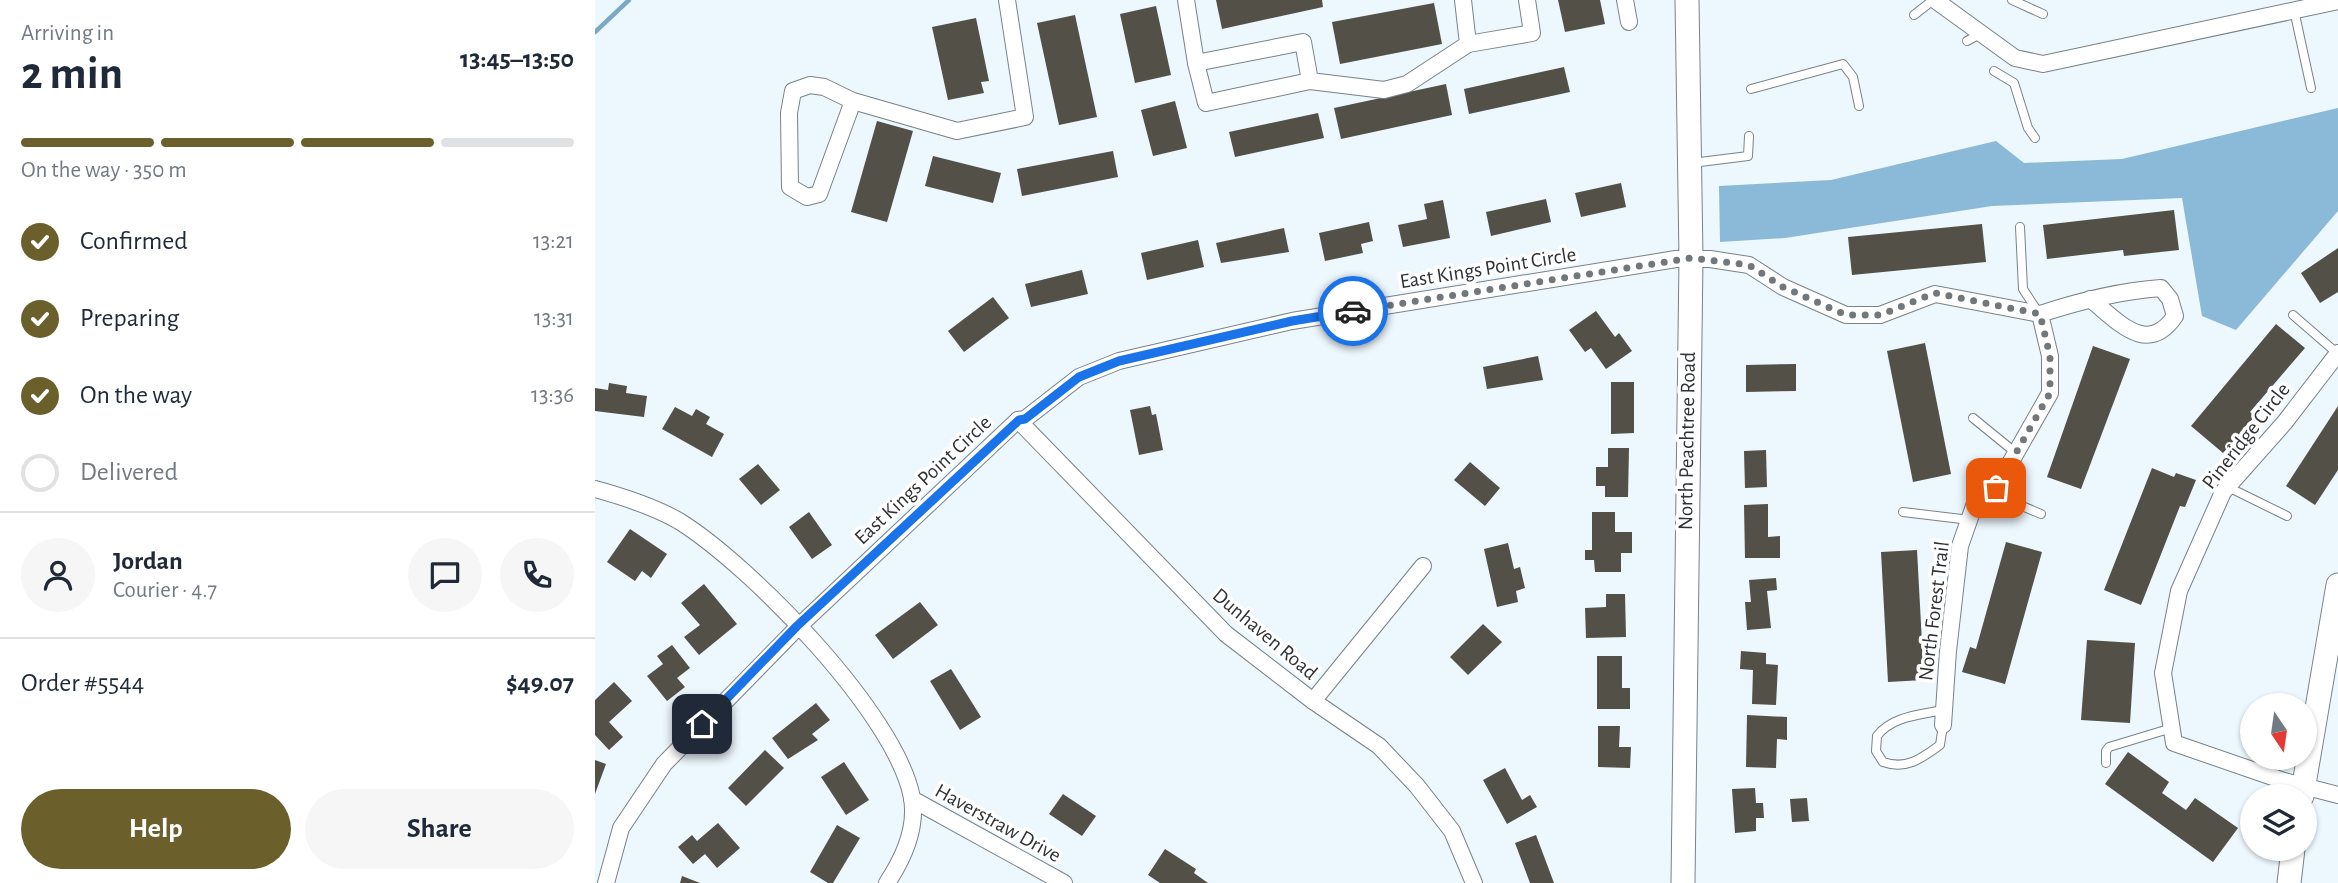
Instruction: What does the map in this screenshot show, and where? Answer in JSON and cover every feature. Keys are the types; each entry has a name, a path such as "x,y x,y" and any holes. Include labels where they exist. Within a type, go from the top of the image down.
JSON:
{"street":[{"path":"853,101 819,194 807,197 790,187 789,113 793,91 810,85 824,87 853,101 957,131 1025,117 1007,0"},
{"path":"1186,0 1196,63 1206,103 1310,81 1384,90 1407,84 1468,44 1532,33 1527,0"},
{"path":"1463,0 1468,44"},
{"path":"1625,0 1629,22"},
{"name":"North Peachtree Road","path":"1683,883 1691,258 1687,0"},
{"path":"1934,0 1973,37 2015,58 2043,64 2290,7 2338,1"},
{"path":"1196,63 1303,42 1310,81"},
{"path":"1691,258 1749,265 1783,287 1846,315 1880,315 1935,293 2040,314 2090,299 2116,292 2161,288 2170,299 2175,316 2165,331 2149,336 2133,332 2090,299"},
{"name":"East Kings Point Circle","path":"606,883 621,828 664,764 797,626 1019,420 1025,419 1079,377 1119,361 1292,321 1691,258"},
{"path":"1980,489 1996,488 2050,393 2050,356 2040,314"},
{"name":"Pineridge Circle","path":"2172,728 2164,673 2179,591 2228,487 2285,422 2338,353"},
{"name":"Dunhaven Road","path":"1019,420 1226,634 1313,701 1379,746 1417,786 1452,831 1475,883"},
{"path":"595,489 634,500 679,521 733,562 847,679 883,728 901,763 912,799 906,850 887,883"},
{"name":"North Forest Trail","path":"1944,717 1948,651 1961,546 1980,489"},
{"path":"1313,701 1423,566"},
{"path":"2304,784 2338,585"},
{"path":"2172,728 2174,743 2284,784"},
{"path":"2317,793 2338,795"},
{"name":"Haverstraw Drive","path":"912,799 1064,883"},
{"path":"2289,883 2292,861"}],"lane":[{"path":"1914,15 1934,0"},
{"path":"2012,0 2043,14"},
{"path":"2290,7 2311,88"},
{"path":"1751,89 1843,64 1853,77 1859,106"},
{"path":"1994,71 2014,83 2028,128 2035,138"},
{"path":"1690,163 1748,156 1749,136"},
{"path":"2020,226 2024,289 2040,314"},
{"path":"2293,315 2338,353"},
{"path":"1973,418 2016,453"},
{"path":"2228,487 2287,516"},
{"path":"1980,489 2041,514"},
{"path":"1903,512 1969,520"},
{"path":"1944,717 1940,745 1908,765 1894,766 1883,762 1876,751 1877,736 1887,725 1899,719 1944,717"},
{"path":"2106,763 2106,751 2109,747 2172,728"}],"shaded area":[{"path":"2338,108 2338,211 2236,330 2202,316 2182,198 1992,206 1785,238 1720,242 1719,186 1831,180 1996,141 2024,163 2122,159"}],"building":[{"path":"1216,0 1322,0 1323,7 1222,29"},
{"path":"1558,0 1600,0 1605,24 1565,32"},
{"path":"1434,3 1442,44 1340,64 1332,22"},
{"path":"1156,6 1171,75 1135,83 1120,14"},
{"path":"1075,15 1097,117 1059,125 1037,23"},
{"path":"976,18 989,81 981,82 984,93 948,100 932,27"},
{"path":"1564,67 1570,92 1469,114 1464,89"},
{"path":"1446,84 1452,115 1341,139 1334,108"},
{"path":"1175,101 1187,148 1153,156 1141,110"},
{"path":"1318,113 1324,138 1235,157 1229,132"},
{"path":"877,121 913,131 887,222 851,212"},
{"path":"1113,151 1118,177 1022,196 1017,169"},
{"path":"933,156 1001,173 993,203 925,186"},
{"path":"1621,183 1626,207 1581,217 1575,193"},
{"path":"1546,199 1551,222 1491,236 1486,212"},
{"path":"1443,200 1450,238 1403,247 1398,225 1427,219 1424,204"},
{"path":"2174,210 2179,250 2124,256 2123,250 2047,259 2043,225"},
{"path":"1369,222 1373,241 1361,244 1363,253 1325,261 1319,233"},
{"path":"1982,224 1986,262 1852,275 1848,237"},
{"path":"1284,228 1289,252 1221,263 1216,243"},
{"path":"1198,240 1204,267 1147,280 1141,253"},
{"path":"2338,248 2338,292 2320,303 2301,273"},
{"path":"1082,270 1088,294 1031,307 1025,284"},
{"path":"993,297 1009,318 964,352 948,331"},
{"path":"1596,311 1615,337 1619,333 1632,351 1606,369 1591,348 1585,352 1569,330"},
{"path":"2276,324 2305,348 2250,412 2255,416 2223,453 2191,426"},
{"path":"1925,343 1951,474 1913,482 1887,351"},
{"path":"2093,346 2130,359 2081,489 2047,477"},
{"path":"1538,356 1543,380 1487,389 1483,367"},
{"path":"1796,364 1796,391 1746,392 1746,365"},
{"path":"1611,382 1634,382 1634,433 1611,434"},
{"path":"609,383 627,386 626,393 647,396 644,417 595,411 595,388 608,390"},
{"path":"1150,406 1152,415 1156,414 1163,450 1139,455 1130,410"},
{"path":"2338,406 2338,470 2315,505 2286,486"},
{"path":"675,407 692,416 696,409 710,417 706,424 724,434 712,457 662,429"},
{"path":"1608,448 1629,448 1628,497 1605,497 1605,486 1596,486 1596,467 1608,467"},
{"path":"1766,450 1767,487 1745,488 1744,451"},
{"path":"1470,462 1500,488 1485,506 1454,480"},
{"path":"758,464 780,490 761,505 739,479"},
{"path":"2152,468 2174,477 2176,473 2196,480 2185,507 2180,506 2141,605 2104,590"},
{"path":"1768,504 1768,537 1780,536 1780,558 1745,558 1744,505"},
{"path":"809,512 832,545 812,559 789,527"},
{"path":"1592,512 1615,512 1615,532 1632,532 1632,553 1621,553 1621,572 1595,572 1594,560 1585,560 1585,550 1592,550"},
{"path":"630,529 667,554 651,578 642,571 635,581 607,562"},
{"path":"2006,542 2042,552 2005,684 1962,672 1970,647 1976,649"},
{"path":"1508,543 1514,569 1520,567 1525,588 1516,591 1518,602 1497,607 1484,549"},
{"path":"1917,550 1924,680 1888,682 1881,552"},
{"path":"1776,578 1777,590 1767,591 1771,628 1747,630 1745,602 1751,602 1749,580"},
{"path":"704,584 737,624 699,655 684,637 700,625 681,603"},
{"path":"1606,594 1625,594 1626,637 1586,638 1585,608 1606,607"},
{"path":"920,602 938,625 893,659 875,635"},
{"path":"1483,624 1502,642 1468,675 1450,657"},
{"path":"2087,640 2135,643 2130,723 2081,720"},
{"path":"672,645 690,668 677,678 685,687 667,701 647,676 663,664 657,656"},
{"path":"1741,651 1766,653 1766,664 1778,665 1776,705 1752,704 1753,670 1740,669"},
{"path":"1597,656 1622,656 1622,688 1630,688 1630,709 1597,709"},
{"path":"951,669 981,717 960,730 930,681"},
{"path":"614,682 632,701 609,722 623,737 609,750 595,735 595,700"},
{"path":"816,703 830,720 812,734 818,740 788,759 772,738"},
{"path":"1747,715 1787,717 1787,740 1777,739 1776,768 1746,767"},
{"path":"1598,726 1620,726 1619,747 1631,747 1630,768 1598,767"},
{"path":"765,750 784,768 746,806 728,788"},
{"path":"2128,752 2169,782 2162,793 2186,810 2195,798 2238,828 2213,862 2105,784"},
{"path":"595,760 606,764 595,794"},
{"path":"844,762 869,800 846,815 821,777"},
{"path":"1505,768 1522,800 1530,795 1537,807 1507,824 1483,780"},
{"path":"1755,788 1756,803 1763,803 1764,818 1756,818 1756,831 1735,833 1732,789"},
{"path":"1063,794 1096,816 1082,836 1049,814"},
{"path":"1807,798 1809,821 1792,822 1790,799"},
{"path":"718,823 740,848 717,868 705,854 693,864 678,847 692,835 697,841"},
{"path":"837,825 860,838 833,883 828,883 810,872"},
{"path":"1536,835 1554,883 1530,883 1515,843"},
{"path":"1165,849 1196,869 1194,873 1208,883 1160,883 1148,875"},
{"path":"682,876 700,883 680,883"}],"waterway":[{"path":"595,32 629,0"}],"way so far":[{"path":"1353,311 1691,258 1749,265 1783,287 1846,315 1880,315 1935,293 2040,314 2050,356 2050,393 1996,488"}],"route":[{"path":"702,724 797,626 1019,420 1025,419 1079,377 1119,361 1292,321 1353,311"}]}
